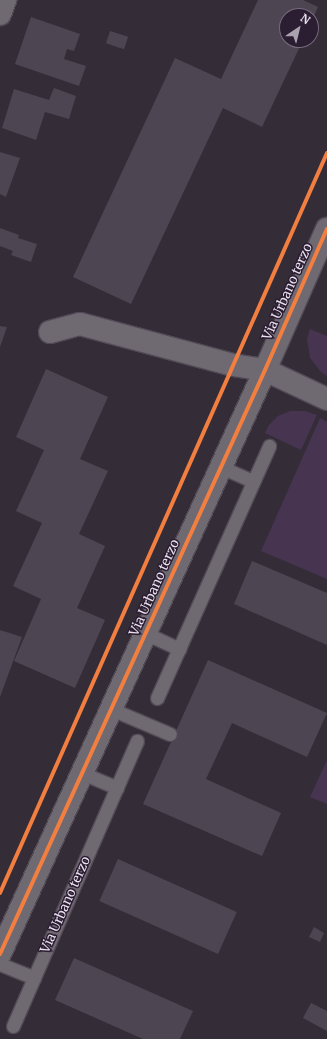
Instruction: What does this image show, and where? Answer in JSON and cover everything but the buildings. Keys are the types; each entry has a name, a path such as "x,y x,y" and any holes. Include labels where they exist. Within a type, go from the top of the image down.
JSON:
{"street":[{"path":"0,14 5,0"},
{"name":"Via Urbano terzo","path":"0,954 265,370 327,229"},
{"path":"50,332 80,324 233,365 265,370 327,400"}],"lane":[{"path":"157,698 269,446"},
{"path":"221,467 253,481"},
{"name":"Via Urbano terzo","path":"145,634 179,649"},
{"path":"111,709 170,734"},
{"name":"Via Urbano terzo","path":"13,1026 137,741"},
{"path":"82,774 117,788"},
{"path":"0,964 34,978"}],"shaded area":[{"path":"310,329 327,336 327,376 321,372 310,358 307,339"},
{"path":"290,411 305,411 317,415 301,450 265,433 269,425 278,416"},
{"path":"320,418 327,422 327,579 261,551"},
{"path":"327,760 327,804 310,797"}],"cycle path":[{"path":"0,893 327,153"},
{"path":"0,954 265,370 327,229"}]}
